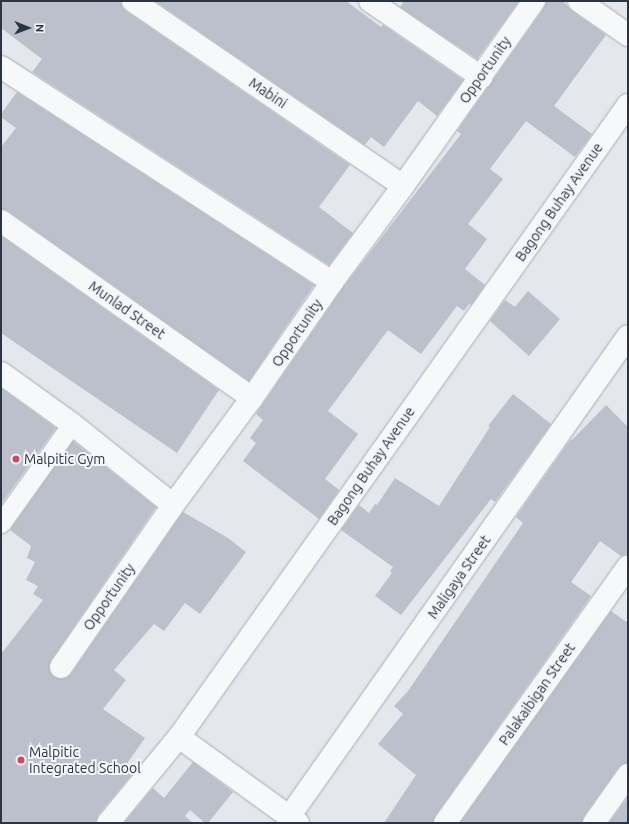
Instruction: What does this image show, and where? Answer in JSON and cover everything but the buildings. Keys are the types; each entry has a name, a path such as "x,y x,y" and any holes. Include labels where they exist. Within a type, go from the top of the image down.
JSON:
{"street":[{"name":"Mabini","path":"133,1 403,186"},
{"path":"370,1 481,77"},
{"name":"Opportunity","path":"61,667 173,504 252,398 332,282 403,186 534,1"},
{"path":"579,1 628,35"},
{"path":"1,67 332,282"},
{"name":"Bagong Buhay Avenue","path":"108,823 179,737 628,105"},
{"name":"Munlad Street","path":"1,221 252,398"},
{"name":"Maligaya Street","path":"294,820 628,336"},
{"path":"1,373 72,424 173,504"},
{"name":"Palakaibigan Street","path":"446,823 628,566"},
{"path":"179,737 294,820"},
{"path":"594,823 628,775"}],"lane":[{"path":"1,523 72,424"}],"place":[{"name":"Malpitic Gym","path":"16,459"},
{"name":"Malpitic Integrated School","path":"21,760"}]}
